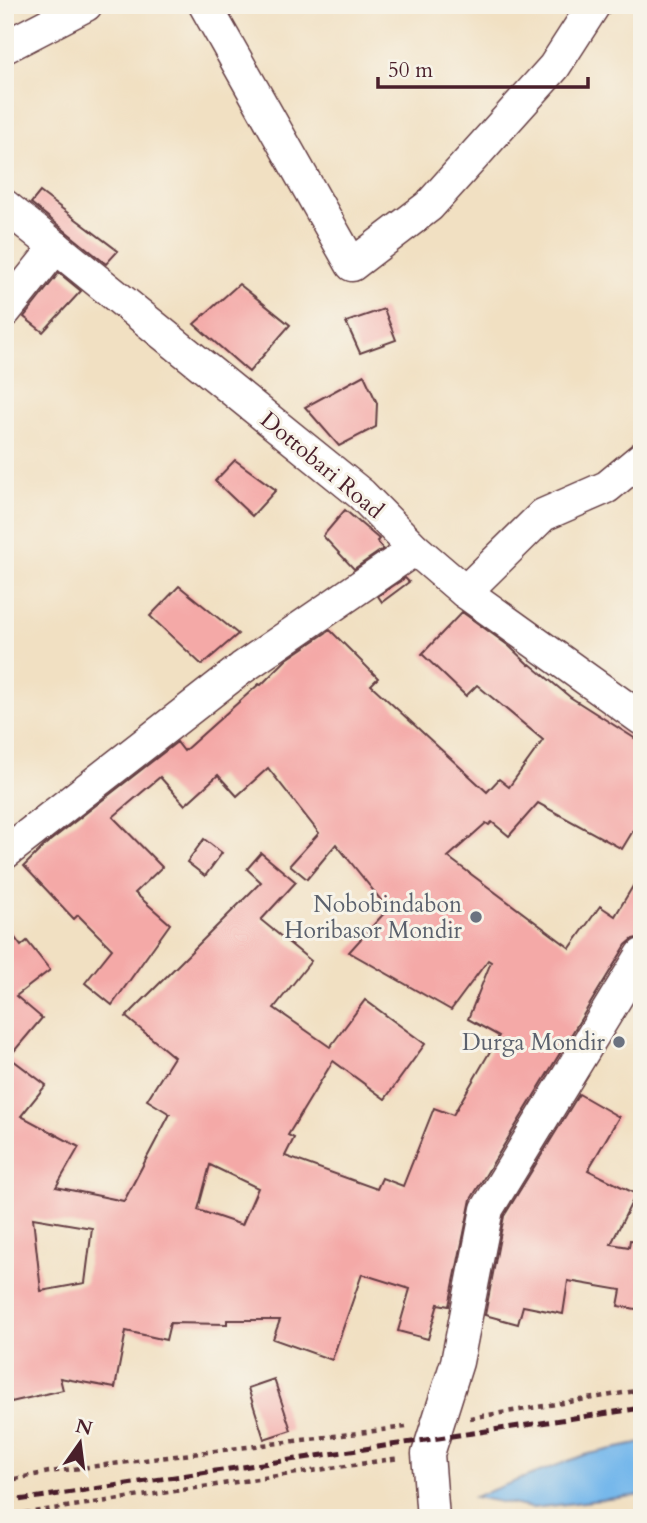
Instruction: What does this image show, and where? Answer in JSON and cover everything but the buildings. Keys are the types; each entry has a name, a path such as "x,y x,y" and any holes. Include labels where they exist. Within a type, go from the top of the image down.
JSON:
{"street":[{"path":"5,47 86,5"},
{"path":"205,5 352,265 429,206 554,67 593,5"},
{"name":"Dottobari Road","path":"5,206 361,494 415,549 465,592 642,719"},
{"path":"5,312 56,247"},
{"path":"465,592 543,515 607,487 642,458"},
{"path":"5,853 242,668 415,549"},
{"path":"433,1518 428,1454 457,1362 487,1209 642,955"}],"path":[{"path":"5,1481 49,1472 438,1423 642,1390"},
{"path":"5,1516 428,1454"}],"water":[{"path":"642,1443 642,1495 532,1508 474,1497 584,1455"}],"railway":[{"path":"5,1502 642,1408"}],"place":[{"name":"Nobobindabon Horibasor Mondir","path":"476,917"},
{"name":"Durga Mondir","path":"619,1042"}]}
